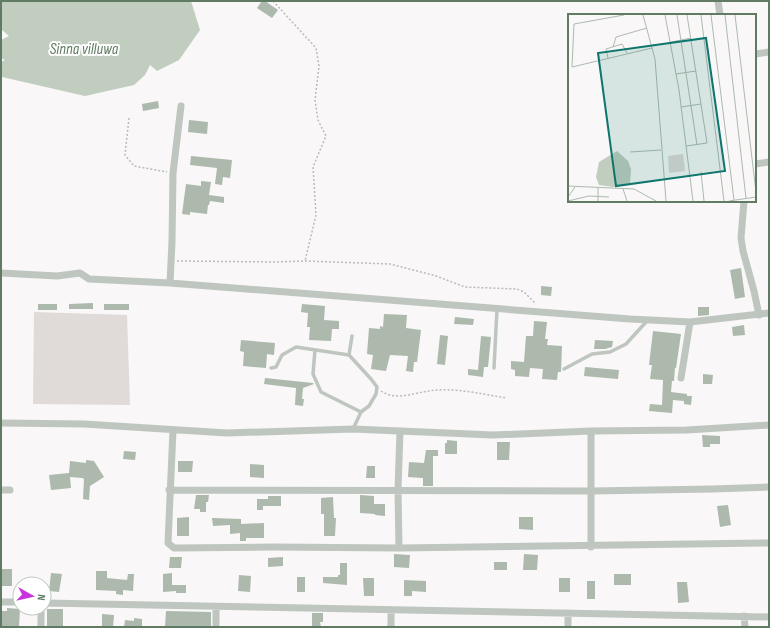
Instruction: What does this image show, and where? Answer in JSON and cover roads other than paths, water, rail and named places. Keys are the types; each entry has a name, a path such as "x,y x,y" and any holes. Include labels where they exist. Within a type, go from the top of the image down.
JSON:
{"street":[{"path":"718,1 720,14"},
{"path":"756,54 769,52"},
{"path":"170,283 172,261 173,173 181,106"},
{"path":"756,164 769,162"},
{"path":"744,202 741,238 759,315"},
{"path":"1,273 57,276 80,273 89,280 170,283 647,320 690,322 769,313"},
{"path":"681,378 690,322"},
{"path":"1,423 84,424 227,433 353,429 493,434 687,430 769,426"},
{"path":"173,430 169,490 168,543 174,548 591,547 769,543"},
{"path":"399,548 398,490 400,431"},
{"path":"591,431 591,547"},
{"path":"169,490 591,491 713,490 769,487"},
{"path":"1,490 10,490"},
{"path":"1,602 12,602"},
{"path":"52,603 769,617"},
{"path":"216,607 216,627"},
{"path":"391,610 391,627"},
{"path":"568,613 568,627"},
{"path":"41,616 41,627"},
{"path":"744,616 745,627"}],"lane":[{"path":"494,368 497,308"},
{"path":"564,369 592,354 610,352 626,344 647,320"},
{"path":"349,355 352,336"},
{"path":"271,368 276,367 282,355 296,347 349,355 371,379 376,387 376,394 369,406 361,412 353,429"},
{"path":"315,350 313,374 322,392 361,412"}],"water":[{"name":"Sinna villuwa","path":"1,1 191,1 200,30 179,60 157,71 150,65 145,75 134,85 85,96 2,77 1,62 5,60 1,58 1,40 9,36 1,29"}]}
